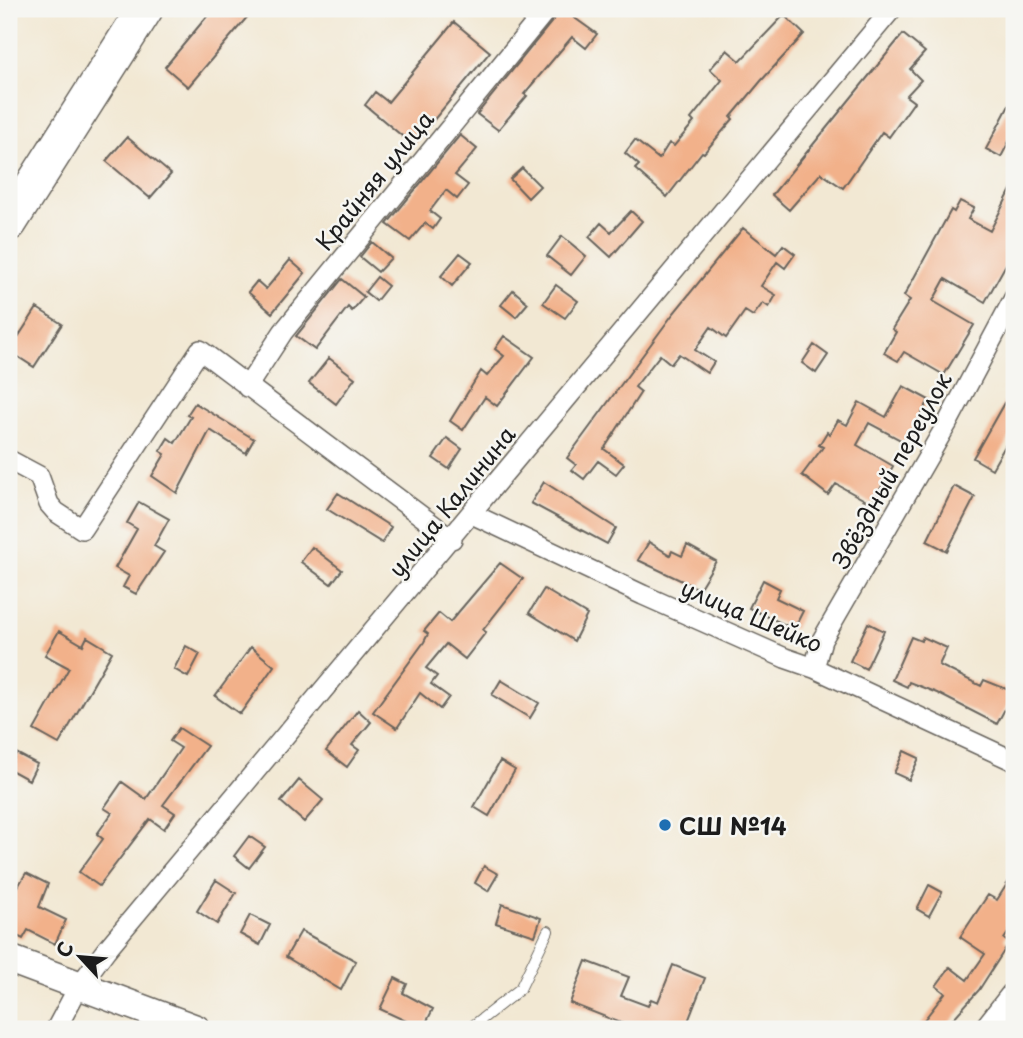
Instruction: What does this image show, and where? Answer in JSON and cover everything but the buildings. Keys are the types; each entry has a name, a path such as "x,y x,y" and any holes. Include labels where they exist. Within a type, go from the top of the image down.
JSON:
{"highway":[{"path":"9,223 145,9"}],"street":[{"name":"Крайняя улица","path":"247,387 283,332 547,9"},
{"name":"улица Калинина","path":"57,1029 79,986 210,825 472,514 703,231 892,9"},
{"name":"Звёздный переулок","path":"814,667 822,640 947,424 1014,298"},
{"path":"9,460 39,476 49,504 82,529 200,350 452,538"},
{"name":"улица Шейко","path":"472,514 643,595 785,658 814,667 1014,761"},
{"path":"9,959 196,1029"},
{"path":"989,1029 1014,997"}],"lane":[{"path":"469,1029 520,989 548,931"}],"place":[{"name":"СШ №14","path":"665,825"}]}
